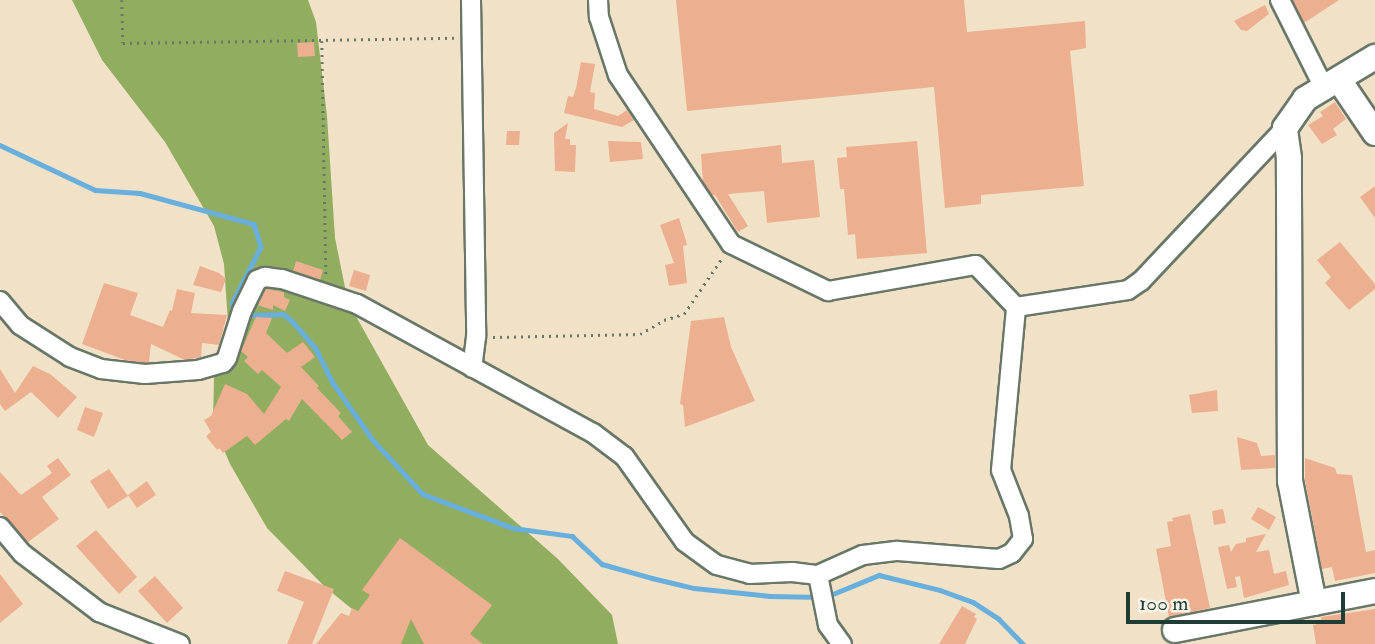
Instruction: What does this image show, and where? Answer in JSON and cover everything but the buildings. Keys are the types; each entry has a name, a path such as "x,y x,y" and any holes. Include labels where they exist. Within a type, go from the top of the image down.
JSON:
{"street":[{"path":"471,0 476,337 472,368"},
{"path":"0,301 20,325 70,357 101,369 145,374 198,370 223,363 228,358 242,312 257,280 265,277 282,279 357,304 593,433 624,456 684,542 717,565 750,574 792,572 818,575 863,555 898,551 999,558 1012,553 1023,539 1019,516 1001,470 1016,307 976,265 828,291 731,244 618,75 599,17 597,0"},
{"path":"1280,0 1332,85 1375,133"},
{"path":"1016,307 1128,290 1141,281 1285,128 1305,99 1375,57"},
{"path":"1285,128 1289,158 1290,481 1314,603"},
{"path":"0,527 23,554 99,612 180,644"},
{"path":"818,575 828,625 842,644"},
{"path":"1175,630 1375,591"}],"path":[{"path":"122,0 123,43 472,38"},
{"path":"322,40 326,294"},
{"path":"476,337 640,334 664,320 684,314 731,244"}],"green space":[{"path":"72,0 308,0 316,22 327,116 335,238 348,302 428,445 558,559 612,615 618,644 395,644 325,587 267,528 230,464 213,424 214,376 228,323 224,264 214,226 165,142 102,60"}],"waterway":[{"path":"0,145 95,190 140,193 254,224 261,247 233,302 233,310"},
{"path":"252,315 283,314 292,321 315,347 333,383 373,440 423,494 513,528 572,536 602,564 652,578 694,588 809,597"},
{"path":"828,596 879,575 940,590 973,602 999,619 1023,644"}]}
